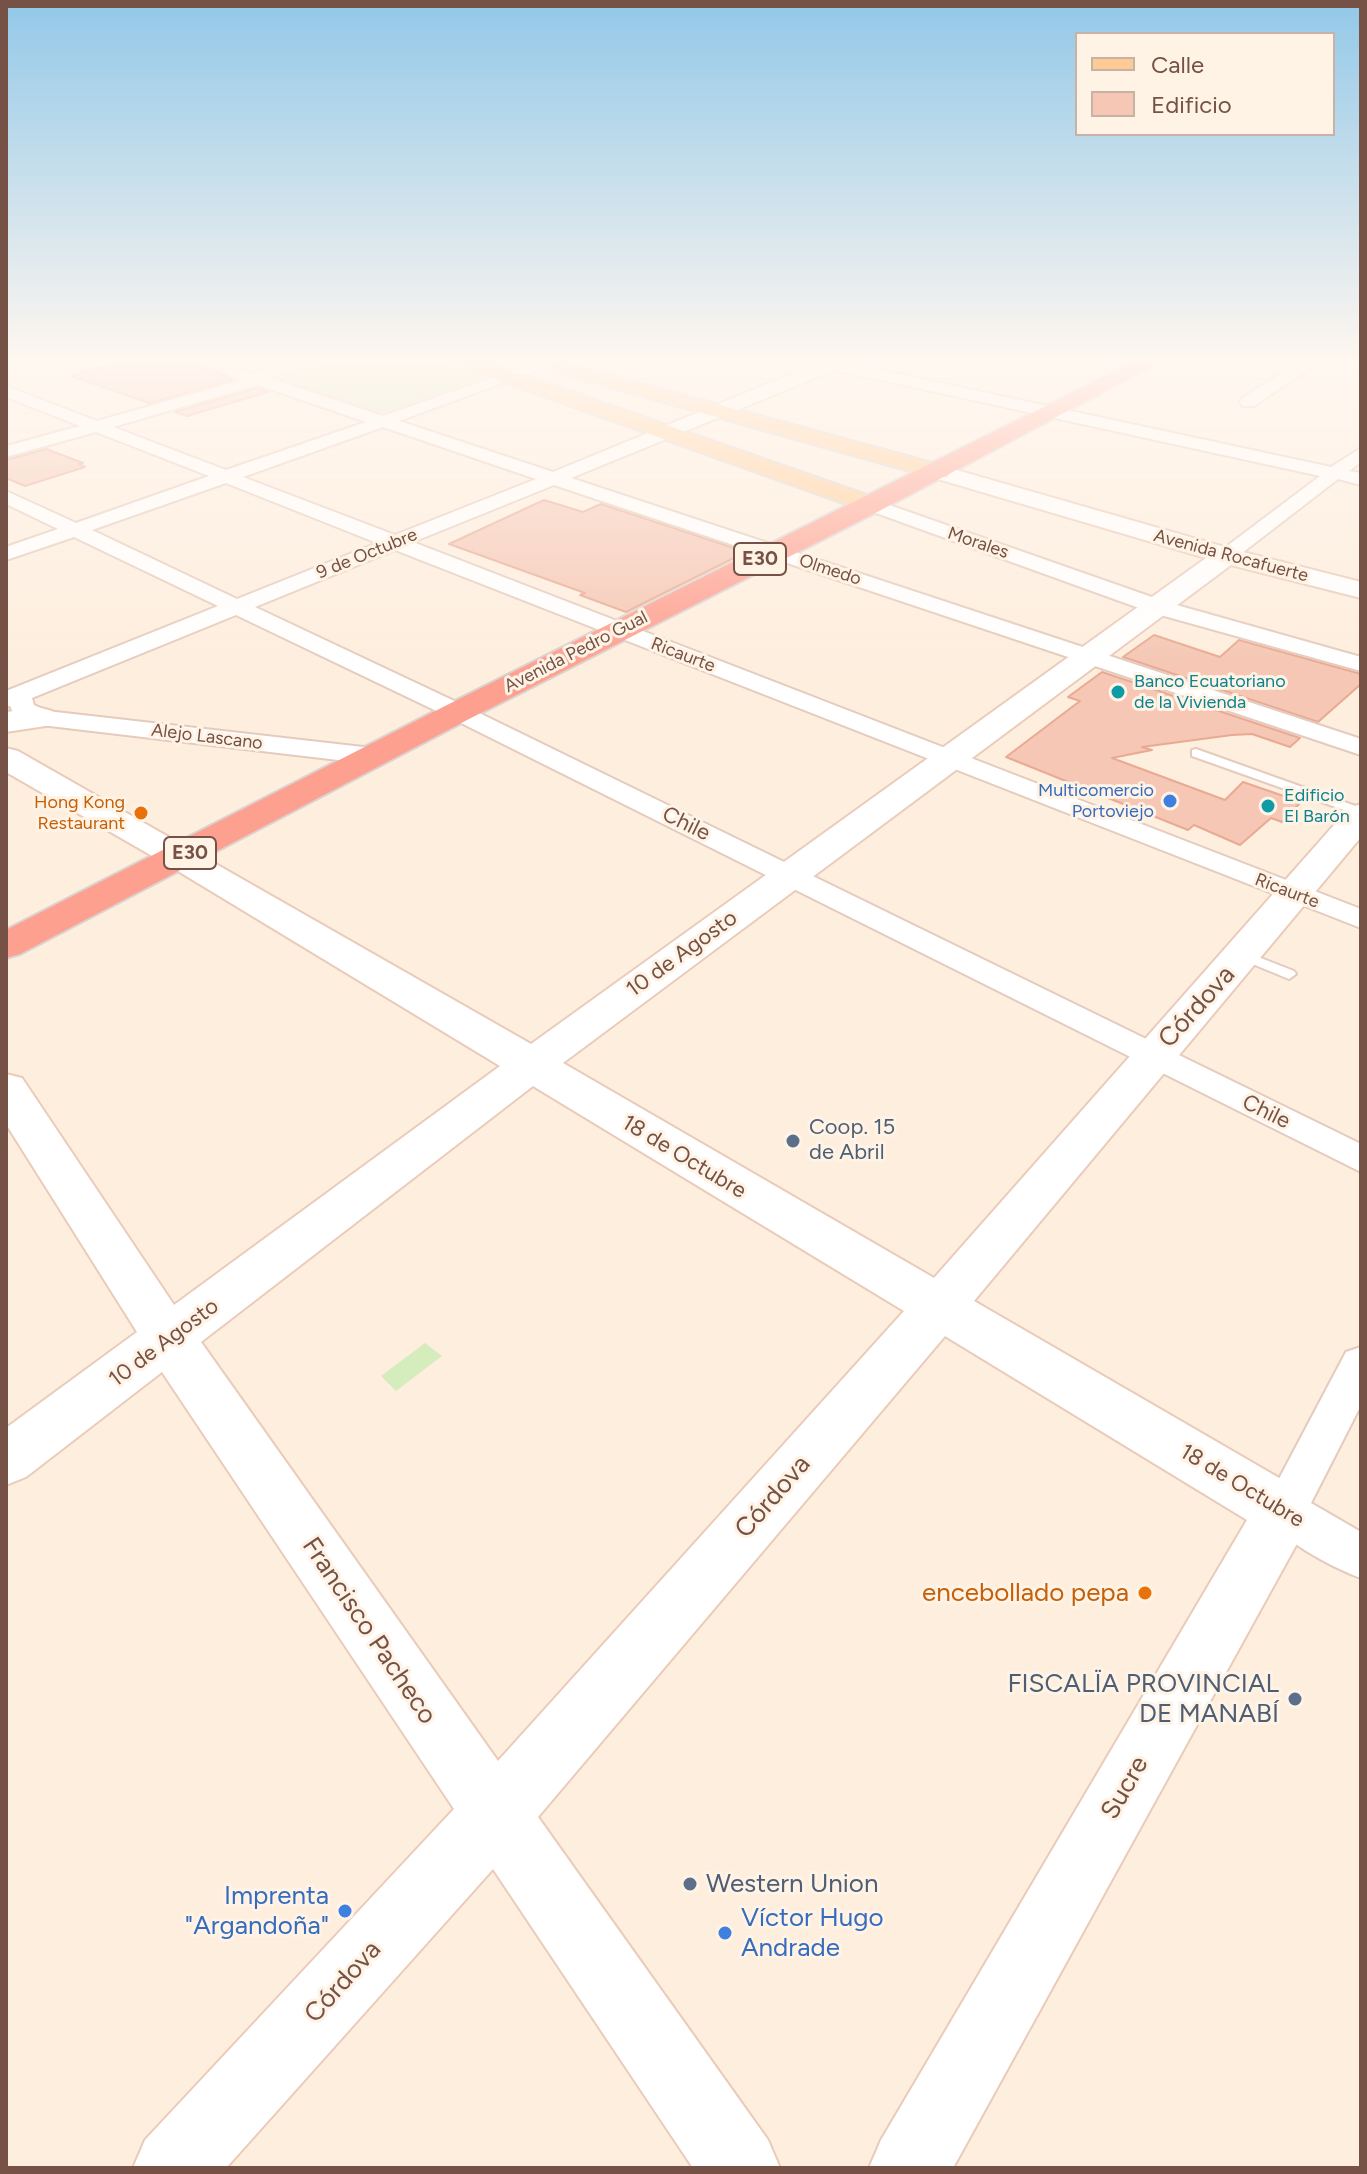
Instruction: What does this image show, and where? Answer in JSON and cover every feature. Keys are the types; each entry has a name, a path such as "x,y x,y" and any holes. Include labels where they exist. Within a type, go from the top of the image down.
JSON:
{"highway":[{"name":"Avenida Pedro Gual","path":"6,946 619,630 953,464"}],"main road":[{"name":"Morales","path":"756,464 872,505"},
{"name":"Avenida Rocafuerte","path":"912,464 939,472"}],"street":[{"name":"Ricaurte","path":"194,464 1361,919"},
{"path":"6,554 262,464"},
{"name":"Olmedo","path":"513,464 1361,747"},
{"name":"9 de Octubre","path":"36,705 235,607 588,464"},
{"path":"1295,464 1361,479"},
{"name":"10 de Agosto","path":"6,1460 530,1066 947,758 1158,607 1346,464"},
{"name":"Avenida Rocafuerte","path":"939,472 1226,556 1361,590"},
{"name":"Chile","path":"6,497 458,712 1361,1159"},
{"name":"Morales","path":"872,505 1158,607 1361,664"},
{"name":"Alejo Lascano","path":"6,700 372,756"},
{"path":"6,722 36,705"},
{"name":"Alejo Lascano","path":"6,716 36,705"},
{"name":"18 de Octubre","path":"6,758 181,857 1361,1557"},
{"name":"Córdova","path":"173,2168 495,1816 940,1307 1153,1056 1266,964 1294,894 1361,814"},
{"name":"Francisco Pacheco","path":"6,1089 169,1339 740,2168"},
{"name":"Sucre","path":"909,2168 1284,1511 1361,1364"}],"lane":[{"path":"1196,753 1361,814"}],"green space":[{"path":"425,1343 442,1356 396,1391 381,1376"}],"building":[{"path":"6,464 85,467 25,486 6,478"},
{"path":"544,500 583,512 601,504 746,552 626,612 580,595 585,593 449,544"},
{"path":"1154,635 1220,657 1239,640 1361,674 1361,684 1318,722 1123,657"},
{"path":"1102,672 1300,738 1290,747 1252,734 1232,735 1142,747 1152,750 1112,758 1225,800 1243,782 1301,802 1282,822 1271,818 1240,845 1194,825 1188,830 1006,757 1080,701 1068,697"}],"place":[{"name":"Banco Ecuatoriano de la Vivienda","path":"1118,692"},
{"name":"Multicomercio Portoviejo","path":"1170,801"},
{"name":"Edificio El Barón","path":"1268,806"},
{"name":"Hong Kong Restaurant","path":"141,813"},
{"name":"Coop. 15 de Abril","path":"793,1141"},
{"name":"encebollado pepa","path":"1145,1593"},
{"name":"FISCALÏA PROVINCIAL DE MANABÍ","path":"1295,1699"},
{"name":"Western Union","path":"690,1884"},
{"name":"Imprenta \"Argandoña\"","path":"345,1911"},
{"name":"Víctor Hugo Andrade","path":"725,1933"}]}
